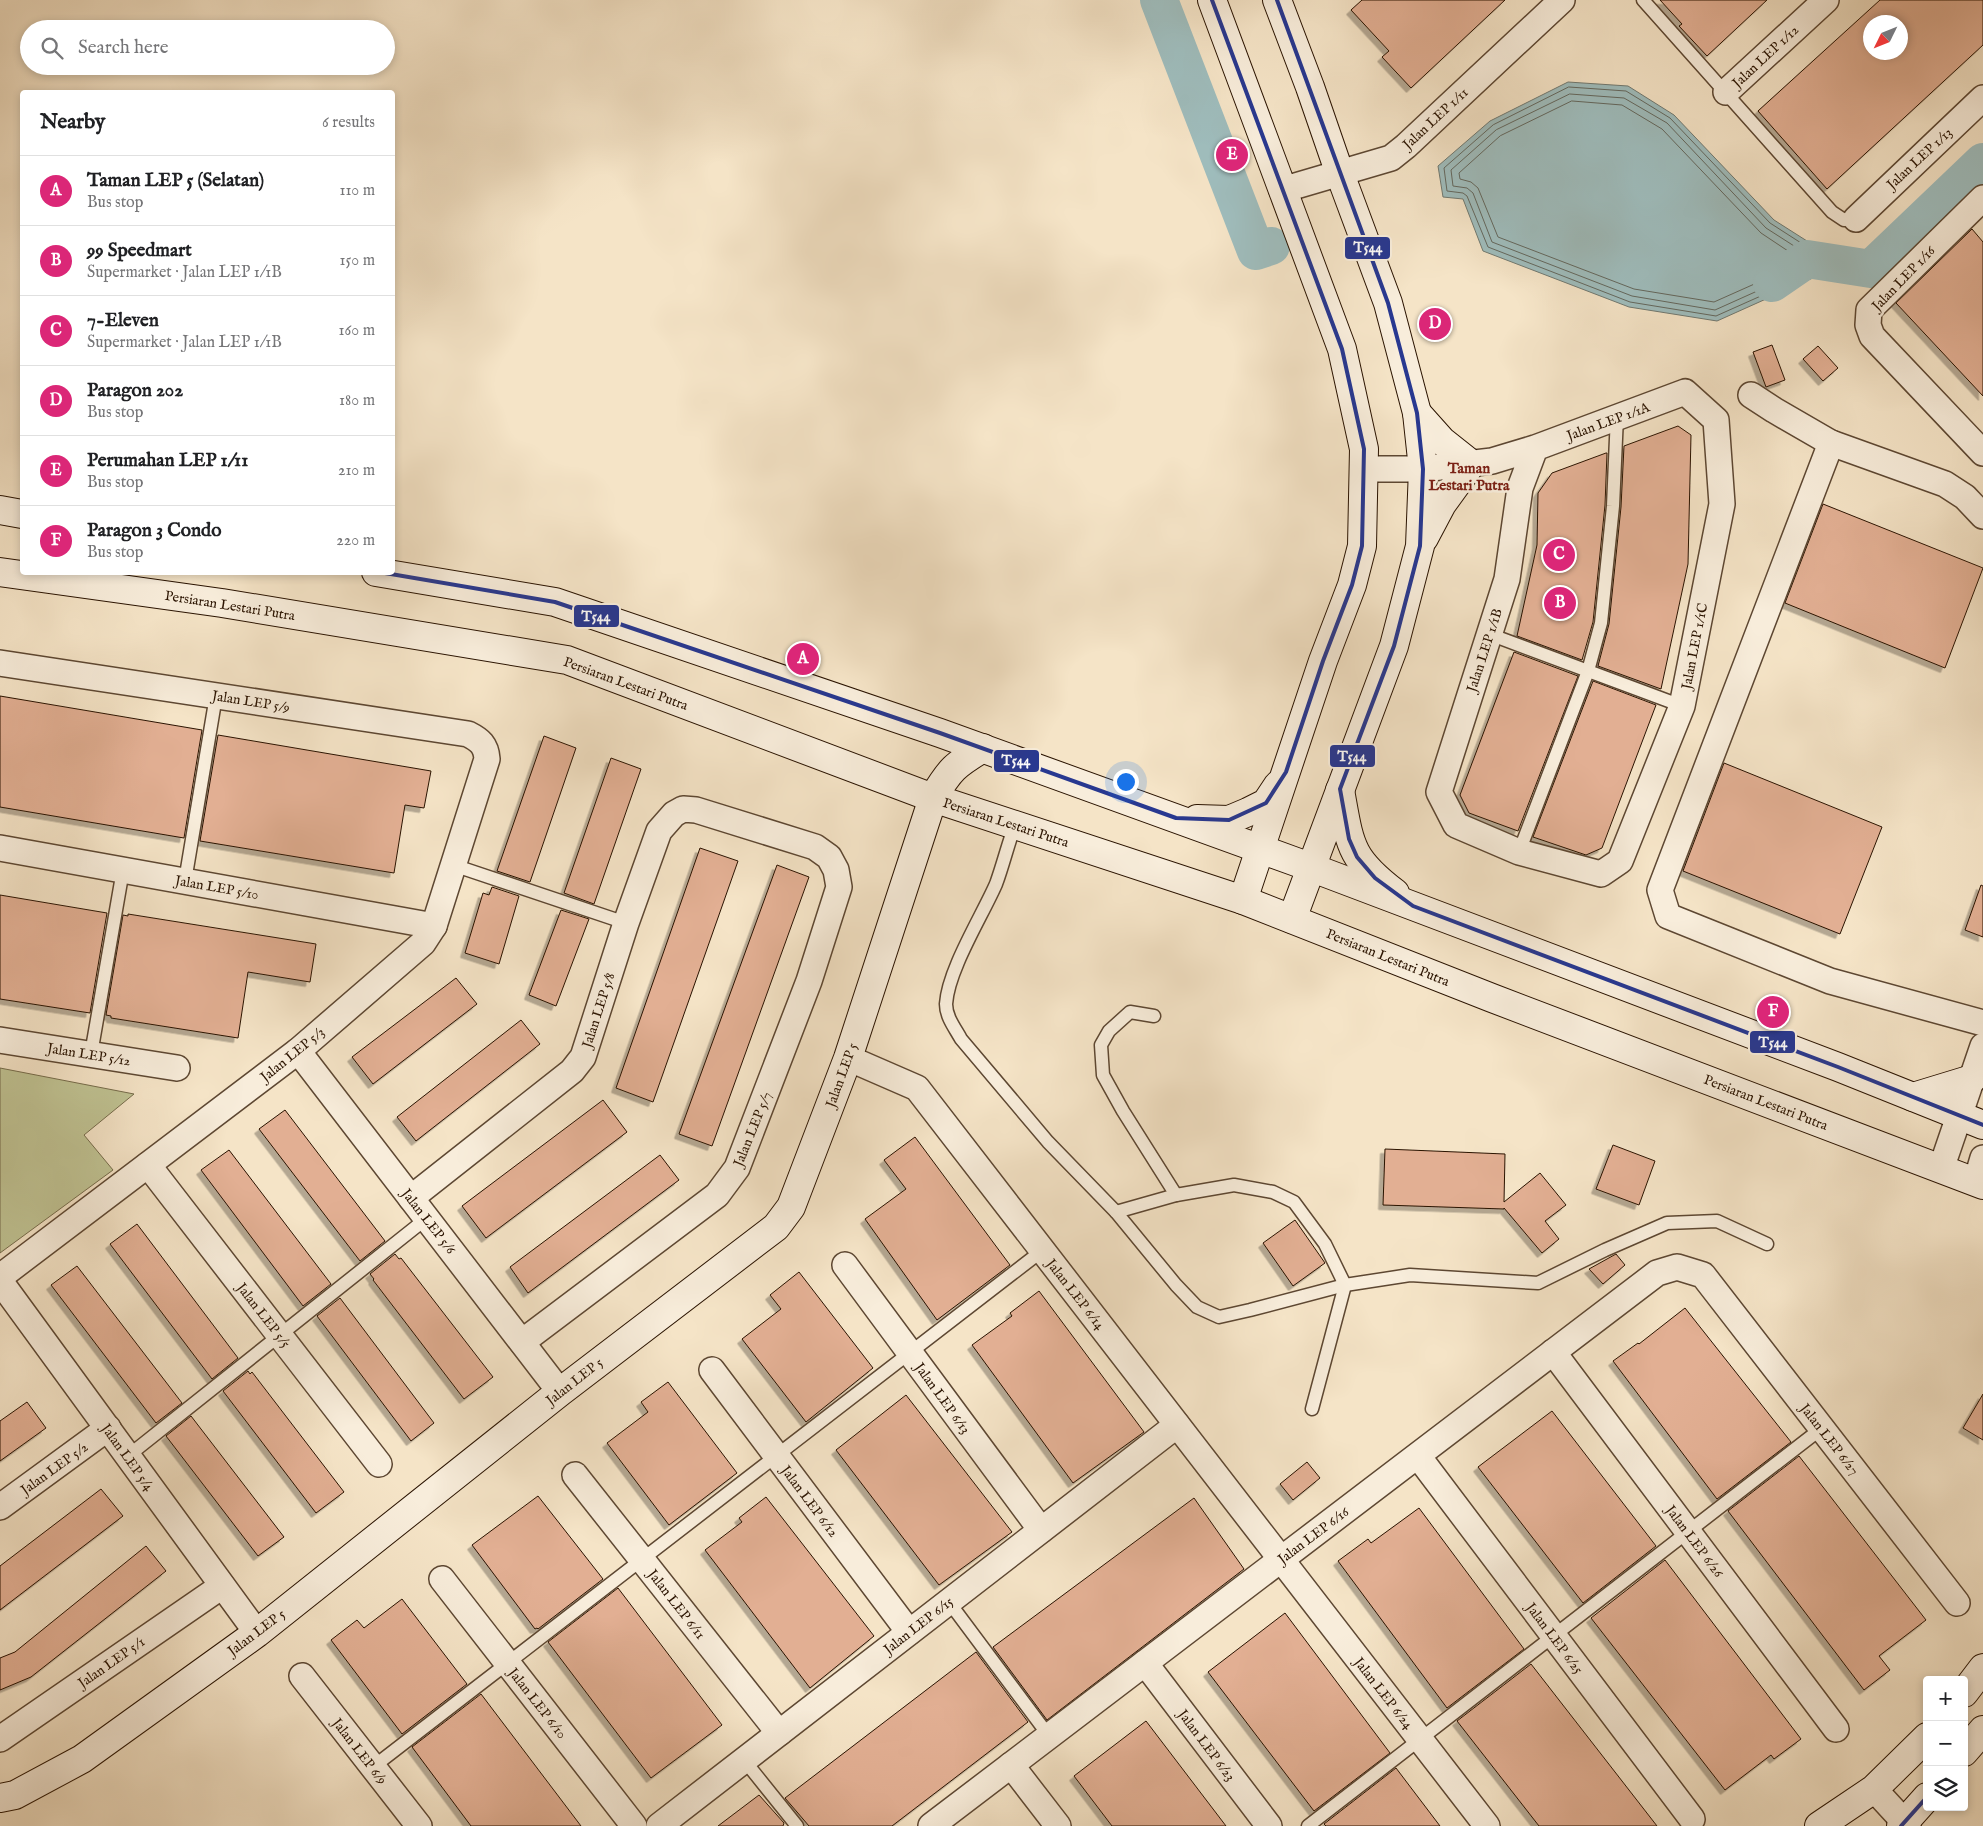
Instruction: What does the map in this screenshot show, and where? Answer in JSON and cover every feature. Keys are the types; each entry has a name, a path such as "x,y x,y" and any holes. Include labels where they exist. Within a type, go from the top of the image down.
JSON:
{"street":[{"path":"1212,0 1342,349 1364,449 1362,546 1355,576 1243,900"},
{"path":"1276,0 1310,87 1388,303 1417,413 1423,470 1420,546 1394,646 1292,919"},
{"name":"Jalan LEP 1/11","path":"1282,190 1391,158 1562,0"},
{"name":"Jalan LEP 1/12","path":"1726,92 1826,0"},
{"name":"Jalan LEP 1/13","path":"1856,218 1983,98"},
{"name":"Jalan LEP 1/16","path":"1983,198 1869,310 1868,325 1872,336 1983,453"},
{"name":"Jalan LEP 1/1A","path":"1481,463 1535,448 1685,392 1716,420"},
{"path":"1751,395 1831,443 1945,484 1965,497 1983,516"},
{"path":"1417,413 1442,441 1481,463"},
{"name":"Jalan LEP 1/1C","path":"1519,852 1601,874 1620,861 1682,706 1722,504 1716,420"},
{"path":"1831,443 1660,890 1668,916 1830,981 1983,1023"},
{"name":"Jalan LEP 1/1B","path":"1519,852 1456,825 1439,792 1507,579 1517,506 1524,475 1535,448"},
{"path":"1363,469 1423,470 1481,463"},
{"path":"1420,546 1442,504 1481,463"},
{"name":"Jalan LEP 1/1B","path":"1481,463 1499,467 1512,486 1517,506"},
{"path":"0,510 20,514"},
{"name":"Persiaran Lestari Putra","path":"0,572 20,575"},
{"name":"Persiaran Lestari Putra","path":"21,575 222,603 567,660 933,798 1243,900 1492,998 1942,1169 1981,1175"},
{"path":"394,575 555,602 983,748 1310,867 1838,1067 1971,1121"},
{"name":"Jalan LEP 5/9","path":"0,663 468,734 483,744 486,750 486,759"},
{"name":"Jalan LEP 5","path":"0,1798 15,1795 82,1759 257,1633 560,1392 776,1227 791,1207 848,1058 933,798 945,777 958,763 983,748"},
{"name":"Jalan LEP 5/3","path":"0,1279 298,1050 423,943 434,926 486,759"},
{"path":"1176,818 1229,820 1266,803 1286,772"},
{"path":"1340,789 1349,839 1356,857 1375,878 1413,906"},
{"name":"Jalan LEP 5/8","path":"411,1198 572,1071 583,1057 626,923 659,831 674,814 683,810 696,810 815,848 829,857"},
{"name":"Jalan LEP 5/10","path":"0,848 434,926"},
{"name":"Jalan LEP 5/7","path":"522,1342 717,1195 737,1168 809,981 840,887 836,870 829,857"},
{"name":"Jalan LEP 5/12","path":"0,1040 177,1068"},
{"path":"1942,1169 1971,1121 1972,1079 1983,1046"},
{"name":"Jalan LEP 5/6","path":"298,1050 560,1392"},
{"name":"Jalan LEP 6/14","path":"848,1058 917,1088 1281,1559"},
{"path":"1913,1097 1972,1079"},
{"name":"Jalan LEP 5/5","path":"148,1166 379,1464"},
{"name":"Jalan LEP 6/13","path":"845,1265 1041,1530"},
{"name":"Jalan LEP 6/16","path":"931,1826 1657,1273 1677,1267 1703,1275"},
{"name":"Jalan LEP 6/27","path":"1703,1275 1957,1603"},
{"name":"Jalan LEP 5/4","path":"0,1279 257,1633"},
{"name":"Jalan LEP 6/26","path":"1553,1352 1836,1729"},
{"name":"Jalan LEP 6/12","path":"712,1370 908,1632"},
{"name":"Jalan LEP 6/15","path":"659,1826 1177,1425"},
{"name":"Jalan LEP 5/2","path":"0,1507 108,1428"},
{"name":"Jalan LEP 6/25","path":"1418,1456 1692,1819"},
{"name":"Jalan LEP 6/11","path":"575,1476 779,1732"},
{"name":"Jalan LEP 6/24","path":"1281,1559 1487,1826"},
{"name":"Jalan LEP 6/10","path":"442,1579 634,1826"},
{"name":"Jalan LEP 5/1","path":"0,1739 222,1586"},
{"name":"Jalan LEP 6/23","path":"1145,1663 1260,1823"},
{"path":"1968,1688 1983,1668"},
{"name":"Jalan LEP 6/9","path":"302,1676 418,1826"},
{"path":"1968,1747 1983,1730"},
{"path":"1819,1826 1874,1789 1923,1741"},
{"path":"1011,1765 1058,1826"},
{"path":"1874,1789 1905,1825 1923,1801"}],"lane":[{"path":"1643,0 1832,212 1844,220 1856,218"},
{"path":"1519,852 1588,671 1602,614 1613,506 1617,416"},
{"path":"1489,634 1682,706"},
{"path":"185,881 216,696"},
{"path":"1015,825 996,882 956,966 946,1005 950,1022 961,1039 1048,1142 1116,1212 1197,1307 1219,1317 1345,1285 1410,1275 1538,1283 1605,1250 1667,1223 1717,1221 1767,1244"},
{"path":"454,865 626,923"},
{"path":"91,1054 123,870"},
{"path":"1154,1016 1130,1012 1109,1031 1101,1045 1103,1075 1123,1111 1176,1195"},
{"path":"1116,1212 1176,1195 1234,1185 1273,1192 1294,1202 1325,1244 1345,1285 1312,1408"},
{"path":"128,1456 426,1218"},
{"path":"373,1767 1043,1250"},
{"path":"1308,1826 1822,1428"},
{"path":"949,1602 1049,1736"},
{"path":"744,1760 797,1826"}],"green space":[{"path":"0,1068 134,1094 84,1135 113,1170 0,1253"}],"water":[{"path":"1568,82 1628,86 1674,115 1774,220 1818,248 1815,277 1717,321 1629,307 1483,251 1463,199 1443,197 1438,166 1490,121"}],"building":[{"path":"1362,0 1505,0 1411,88 1382,57 1389,51 1351,10"},
{"path":"1660,0 1767,0 1707,56 1679,26 1682,24"},
{"path":"1880,0 1983,0 1983,45 1827,189 1758,111 1863,15 1863,60 1908,60 1908,15 1864,15"},
{"path":"1972,229 1983,242 1983,396 1896,303"},
{"path":"1772,345 1785,380 1766,387 1753,352"},
{"path":"1818,346 1838,368 1823,381 1803,359"},
{"path":"1678,426 1691,435 1688,564 1661,689 1598,666 1609,624 1621,507 1624,446"},
{"path":"1607,453 1605,505 1593,622 1582,660 1517,636 1537,545 1538,493 1552,473"},
{"path":"1823,504 1983,568 1945,668 1785,603"},
{"path":"1514,652 1578,676 1518,831 1469,813 1460,795"},
{"path":"1593,681 1656,705 1602,848 1586,855 1533,837"},
{"path":"0,696 202,730 184,838 0,807"},
{"path":"218,735 431,771 424,808 405,805 394,873 200,841"},
{"path":"544,736 576,748 530,882 497,871"},
{"path":"611,758 641,769 594,904 564,893"},
{"path":"1724,763 1882,827 1840,934 1683,871"},
{"path":"700,848 738,861 653,1102 616,1088"},
{"path":"777,865 809,877 712,1146 679,1134"},
{"path":"1981,885 1983,886 1983,937 1965,930"},
{"path":"492,887 519,896 499,964 465,953 483,893 489,895"},
{"path":"0,895 107,913 90,1013 0,999"},
{"path":"561,910 589,919 556,1006 529,995"},
{"path":"128,914 316,944 310,982 248,972 238,1038 111,1018 111,1016 106,1015 123,915 128,916"},
{"path":"456,978 477,1004 373,1084 352,1057"},
{"path":"521,1020 540,1044 416,1141 397,1117"},
{"path":"603,1100 627,1132 486,1238 462,1206"},
{"path":"285,1110 385,1241 360,1261 259,1129"},
{"path":"915,1137 1010,1265 937,1320 865,1219 906,1189 884,1160"},
{"path":"1613,1145 1655,1161 1639,1205 1596,1189"},
{"path":"1385,1149 1505,1154 1504,1202 1540,1173 1566,1205 1545,1221 1559,1239 1542,1253 1504,1208 1383,1205"},
{"path":"229,1150 331,1284 303,1306 201,1170"},
{"path":"660,1155 679,1180 528,1293 510,1267"},
{"path":"1295,1220 1325,1263 1293,1286 1263,1243"},
{"path":"137,1224 238,1358 212,1379 110,1244"},
{"path":"395,1254 399,1259 401,1258 493,1377 464,1399 370,1274"},
{"path":"1616,1254 1625,1265 1603,1284 1589,1269"},
{"path":"77,1266 182,1403 156,1423 51,1285"},
{"path":"799,1272 873,1368 806,1422 742,1339 781,1309 770,1295"},
{"path":"1039,1291 1144,1432 1073,1483 972,1345 1012,1316 1010,1313"},
{"path":"340,1298 434,1423 411,1441 317,1316"},
{"path":"1685,1308 1791,1442 1717,1499 1613,1361 1639,1344"},
{"path":"248,1371 250,1374 252,1372 344,1492 316,1513 223,1391"},
{"path":"668,1382 737,1473 669,1525 607,1443 648,1412 641,1402"},
{"path":"1983,1394 1983,1440 1963,1428"},
{"path":"906,1395 1012,1532 939,1585 836,1450"},
{"path":"27,1402 46,1428 0,1461 0,1421"},
{"path":"1552,1411 1656,1546 1583,1603 1478,1467"},
{"path":"191,1416 284,1537 258,1556 166,1436"},
{"path":"1799,1456 1926,1620 1879,1656 1890,1670 1864,1690 1728,1511"},
{"path":"1307,1462 1320,1478 1293,1500 1280,1484"},
{"path":"101,1489 123,1516 0,1610 0,1566"},
{"path":"538,1496 603,1579 538,1629 535,1629 472,1545"},
{"path":"766,1497 874,1636 810,1688 705,1550 742,1522 739,1518"},
{"path":"1194,1498 1244,1569 1047,1720 993,1647"},
{"path":"1419,1508 1524,1649 1447,1708 1338,1561 1368,1539 1371,1543"},
{"path":"146,1546 166,1571 31,1677 0,1690 0,1658 15,1652"},
{"path":"1665,1560 1801,1739 1774,1759 1771,1755 1725,1790 1591,1618"},
{"path":"618,1588 722,1725 651,1778 548,1642"},
{"path":"402,1599 467,1684 402,1734 331,1640 357,1620 364,1628"},
{"path":"1285,1613 1390,1753 1314,1811 1208,1672"},
{"path":"976,1652 1028,1722 892,1826 809,1826 785,1798"},
{"path":"1531,1664 1657,1826 1539,1826 1457,1721"},
{"path":"481,1694 581,1826 471,1826 412,1747"},
{"path":"1146,1721 1226,1826 1112,1826 1074,1776"},
{"path":"1396,1768 1440,1826 1326,1826 1324,1824"},
{"path":"759,1795 784,1823 783,1826 718,1826"}],"waterway":[{"path":"1159,0 1256,251 1271,246"},
{"path":"1772,283 1807,259 1871,269 1983,162"}],"transit line":[{"name":"T544","path":"395,575 555,602 940,733 1176,818 1229,820 1266,803 1286,772 1323,661 1352,585 1362,546 1364,449 1342,349 1212,0"},
{"name":"T544","path":"1277,0 1388,303 1417,413 1423,469 1420,546 1394,646 1340,789 1349,839 1357,857 1375,878 1413,906 1838,1067 1983,1125"},
{"name":"T544","path":"1901,1826 1923,1801"}],"place":[{"name":"Perumahan LEP 1/11","path":"1232,155"},
{"name":"Paragon 202","path":"1435,324"},
{"name":"7-Eleven","path":"1559,555"},
{"name":"99 Speedmart","path":"1560,603"},
{"name":"Taman LEP 5 (Selatan)","path":"803,659"},
{"name":"Paragon 3 Condo","path":"1773,1012"}],"district":[{"name":"Taman Lestari Putra","path":"1469,476"}]}
